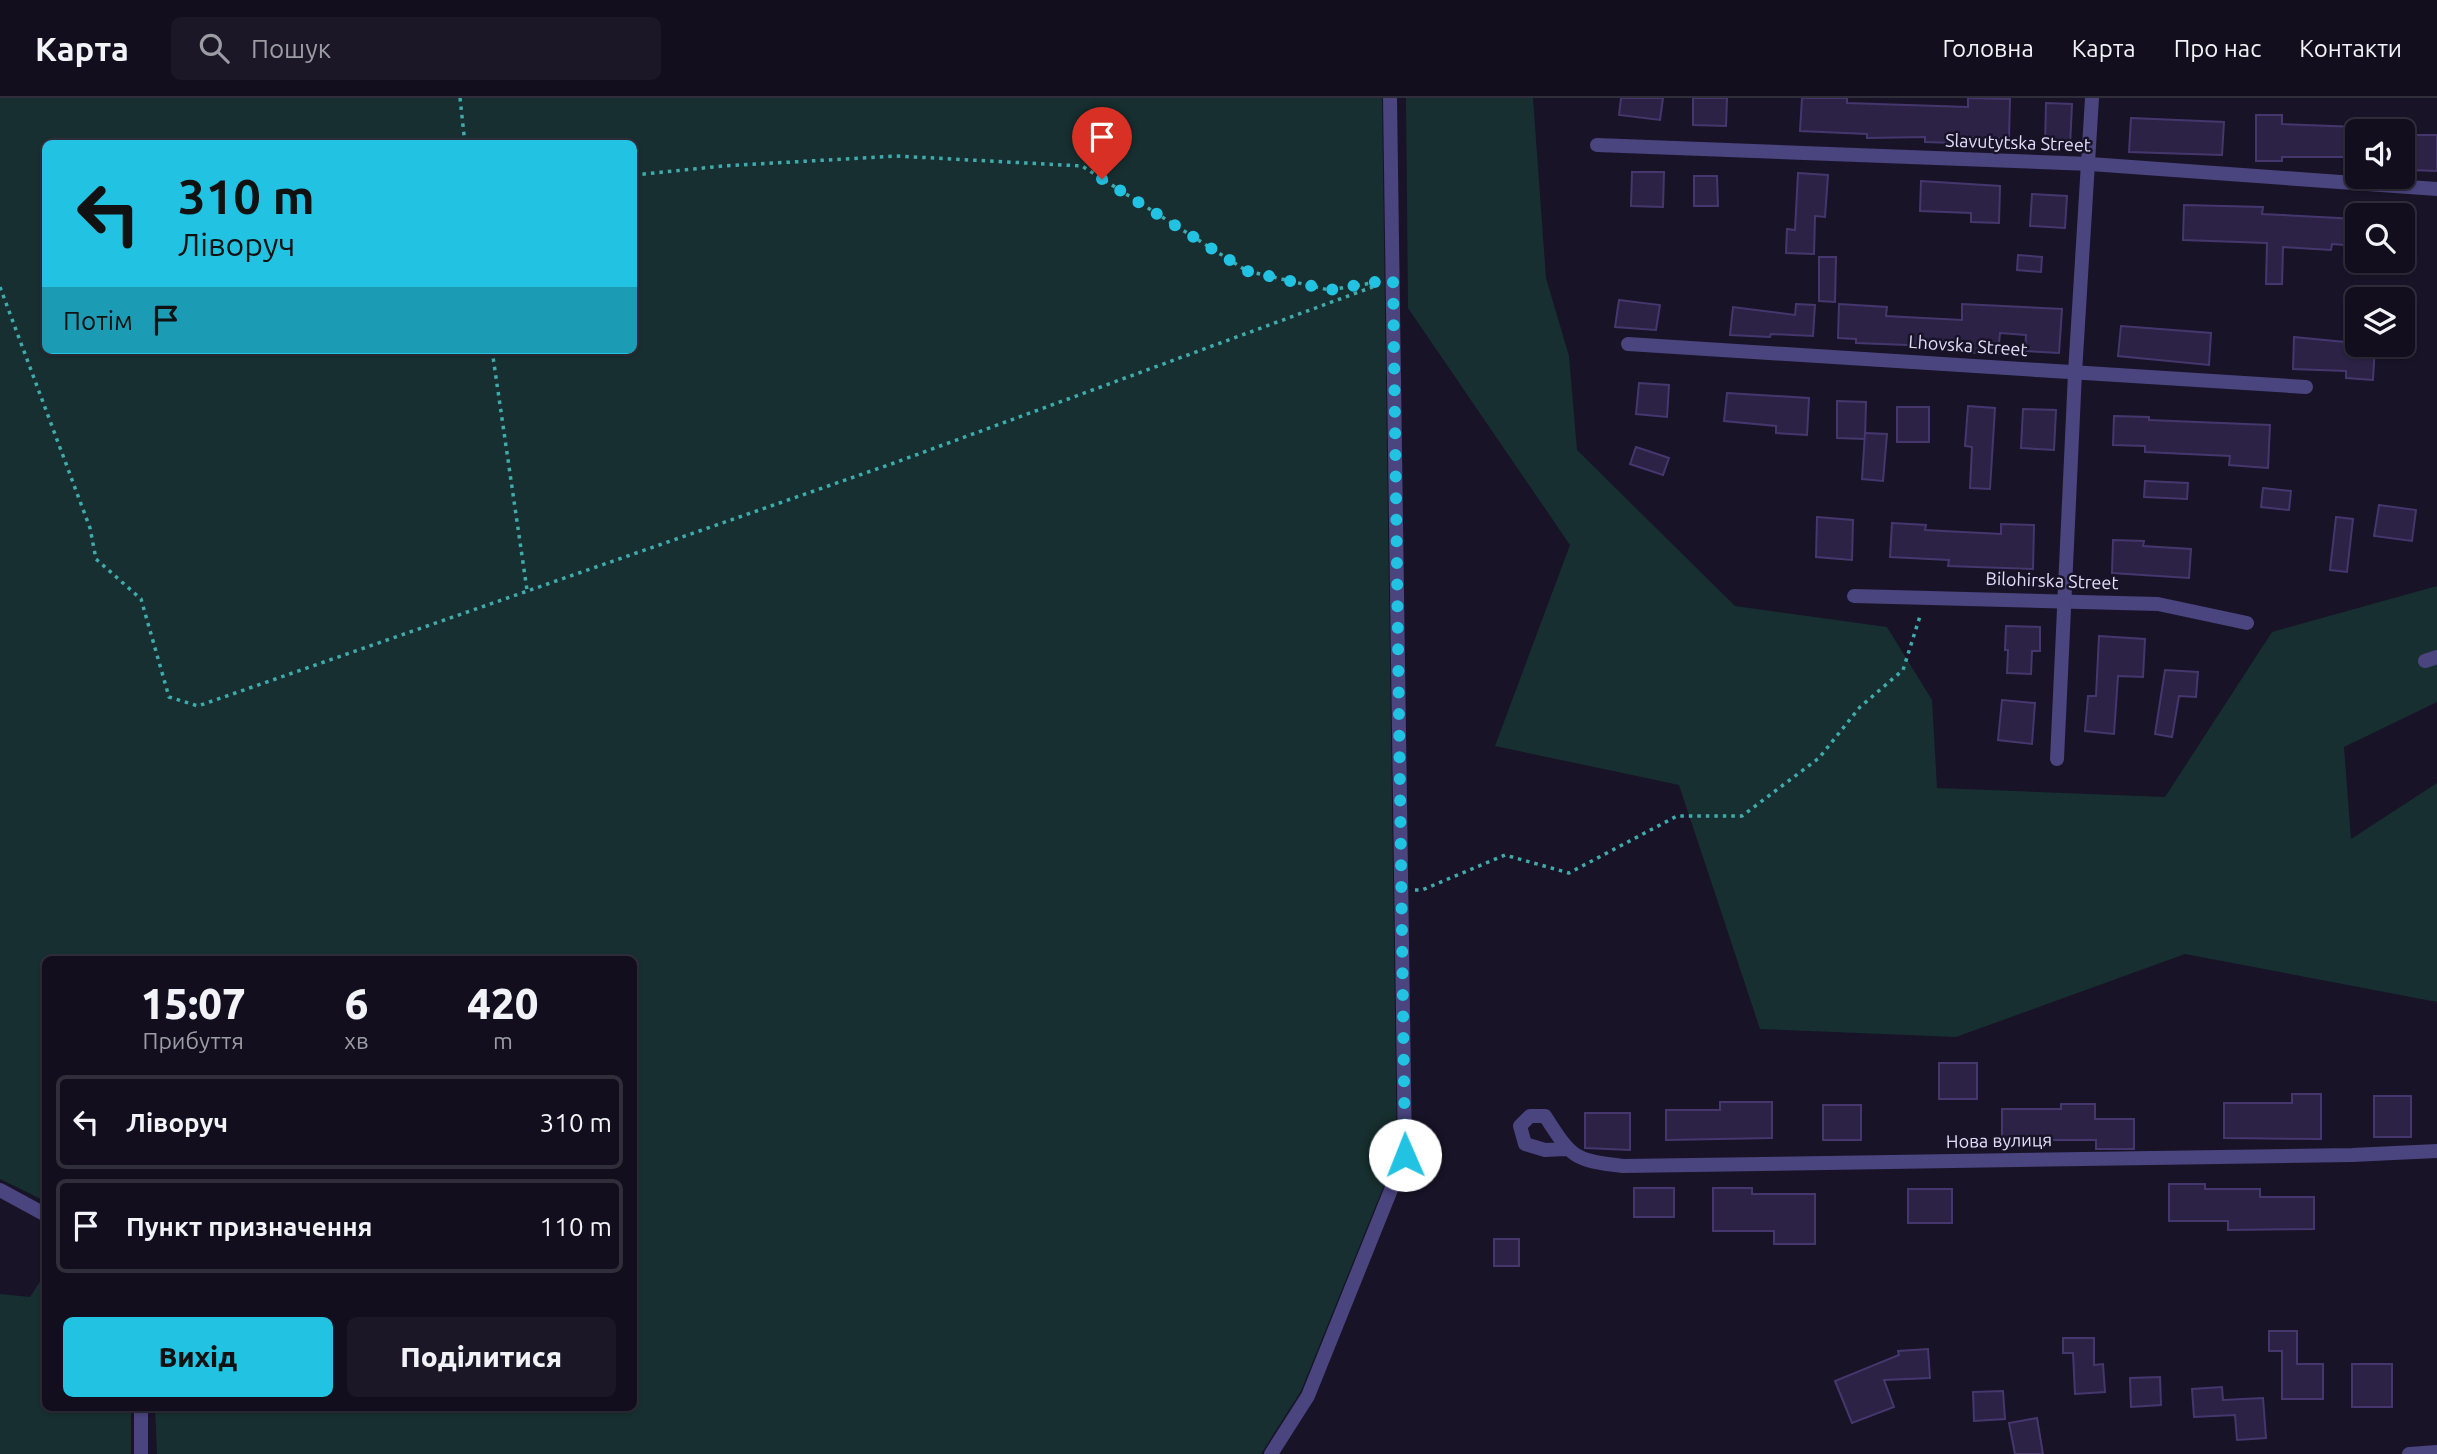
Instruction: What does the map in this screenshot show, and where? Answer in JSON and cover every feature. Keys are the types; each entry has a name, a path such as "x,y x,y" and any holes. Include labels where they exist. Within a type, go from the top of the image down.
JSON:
{"street":[{"path":"1271,1454 1308,1396 1405,1155 1390,98"},
{"path":"2057,759 2092,98"},
{"name":"Slavutytska Street","path":"1597,145 2090,164 2437,189"},
{"name":"Lhovska Street","path":"1628,344 2306,387"},
{"name":"Bilohirska Street","path":"1854,596 2158,604 2248,623"},
{"name":"Нова вулиця","path":"1566,1149 1588,1162 1623,1166 2437,1152"},
{"path":"0,1191 42,1213"},
{"path":"141,1411 141,1454"},
{"path":"2409,1454 2437,1452"}],"path":[{"path":"460,98 465,140"},
{"path":"637,175 723,166 896,156 1082,166 1247,271 1329,290 1393,279"},
{"path":"0,287 90,528 96,559 141,599 169,697 198,706 894,463 1393,279"},
{"path":"493,354 527,590"},
{"path":"1402,891 1422,890 1505,855 1569,873 1676,817 1742,817 1819,758 1860,707 1903,670 1925,597"}],"green space":[{"path":"0,98 1382,98 1397,1153 1301,1391 1261,1454 157,1454 155,1411 637,1411 637,956 42,956 42,1200 0,1179"},
{"path":"1406,98 1533,98 1546,278 1569,356 1577,450 1735,606 1887,627 1932,700 1937,788 2165,797 2272,632 2437,586 2437,702 2344,747 2351,839 2437,783 2437,1002 2185,954 1956,1037 1760,1029 1679,785 1495,746 1570,545 1408,308"},
{"path":"42,1279 42,1411 131,1411 131,1454 0,1454 0,1294 30,1297"}],"building":[{"path":"1621,98 1663,98 1660,120 1619,115"},
{"path":"1693,98 1727,98 1726,126 1693,125"},
{"path":"1802,98 1847,98 1847,103 1968,107 1968,98 2010,99 2009,138 1954,137 1954,143 1925,142 1925,137 1867,138 1867,134 1800,131"},
{"path":"2046,103 2072,104 2070,147 2045,147"},
{"path":"2256,115 2282,115 2282,124 2345,127 2345,157 2282,157 2282,161 2256,161"},
{"path":"2131,118 2224,122 2222,155 2129,152"},
{"path":"2415,135 2437,135 2437,171 2415,170"},
{"path":"1632,172 1664,172 1663,207 1631,206"},
{"path":"1798,173 1828,175 1825,217 1815,216 1814,254 1786,253 1787,229 1795,230"},
{"path":"1694,176 1717,176 1718,206 1694,206"},
{"path":"1921,181 2000,186 1999,223 1971,222 1971,213 1920,211"},
{"path":"2032,194 2067,196 2065,228 2030,226"},
{"path":"2184,205 2263,207 2262,214 2345,218 2345,245 2332,244 2331,250 2283,247 2282,284 2266,284 2267,243 2183,240"},
{"path":"2018,255 2042,257 2041,272 2017,270"},
{"path":"1819,257 1836,257 1835,302 1819,301"},
{"path":"1619,300 1660,305 1656,330 1615,327"},
{"path":"1796,304 1815,305 1813,336 1730,335 1733,307 1795,315"},
{"path":"1839,304 1887,307 1886,316 1962,320 1962,304 2062,309 2059,353 2025,351 2026,335 2000,333 1998,354 1960,352 1960,347 1856,343 1856,339 1838,338"},
{"path":"2121,326 2211,333 2209,365 2118,356"},
{"path":"2294,337 2345,342 2345,357 2374,357 2373,380 2346,378 2346,371 2293,369"},
{"path":"1639,383 1669,385 1667,417 1636,414"},
{"path":"1727,393 1809,398 1807,435 1776,433 1776,426 1724,421"},
{"path":"1837,401 1866,402 1865,439 1837,438"},
{"path":"1968,406 1995,408 1990,489 1970,488 1972,447 1965,446"},
{"path":"1897,407 1929,407 1929,442 1897,442"},
{"path":"2023,409 2056,410 2054,450 2021,448"},
{"path":"2114,416 2270,425 2268,468 2229,465 2230,456 2145,452 2145,446 2113,445"},
{"path":"1865,433 1887,434 1883,481 1862,479"},
{"path":"1636,447 1669,458 1663,475 1630,464"},
{"path":"2145,481 2188,483 2187,499 2144,497"},
{"path":"2263,488 2291,491 2289,510 2261,507"},
{"path":"2379,505 2416,510 2412,541 2374,536"},
{"path":"1817,517 1853,520 1852,560 1816,557"},
{"path":"2336,517 2353,519 2347,572 2330,570"},
{"path":"1892,523 1926,525 1925,530 2001,534 2001,524 2034,525 2033,569 1948,566 1949,560 1890,557"},
{"path":"2113,540 2144,541 2143,546 2191,549 2189,578 2112,573"},
{"path":"2006,626 2040,627 2040,651 2032,651 2031,674 2007,673"},
{"path":"2099,636 2145,639 2143,677 2118,676 2114,734 2085,731 2088,696 2096,696"},
{"path":"2165,670 2198,672 2196,697 2179,696 2172,737 2155,734"},
{"path":"2002,700 2035,703 2032,744 1998,740"},
{"path":"1939,1063 1977,1063 1977,1099 1939,1099"},
{"path":"2292,1094 2321,1094 2321,1139 2224,1138 2224,1103 2292,1103"},
{"path":"2374,1096 2411,1096 2411,1137 2374,1137"},
{"path":"1720,1102 1772,1102 1772,1138 1666,1140 1666,1110 1720,1110"},
{"path":"2061,1104 2095,1104 2095,1119 2134,1119 2134,1149 2096,1149 2096,1140 2040,1140 2040,1144 2002,1144 2002,1109 2061,1109"},
{"path":"1823,1105 1861,1105 1861,1140 1823,1140"},
{"path":"1585,1113 1630,1113 1630,1150 1585,1148"},
{"path":"2169,1184 2205,1184 2205,1189 2260,1189 2260,1197 2314,1197 2314,1229 2228,1230 2228,1221 2169,1221"},
{"path":"1634,1188 1674,1188 1674,1217 1634,1217"},
{"path":"1713,1188 1752,1188 1752,1194 1815,1194 1815,1244 1774,1244 1774,1231 1713,1231"},
{"path":"1908,1189 1952,1189 1952,1223 1908,1223"},
{"path":"1494,1239 1519,1239 1519,1266 1494,1266"},
{"path":"2269,1331 2297,1331 2297,1364 2323,1364 2323,1399 2282,1399 2282,1351 2269,1351"},
{"path":"2063,1338 2094,1338 2094,1365 2103,1364 2105,1392 2075,1394 2073,1353 2063,1353"},
{"path":"1928,1349 1930,1378 1884,1380 1894,1407 1852,1423 1835,1381 1899,1355 1898,1351"},
{"path":"2352,1364 2392,1364 2392,1407 2352,1407"},
{"path":"2160,1377 2161,1405 2131,1407 2130,1378"},
{"path":"2222,1387 2223,1400 2263,1398 2266,1438 2237,1440 2235,1415 2194,1417 2192,1389"},
{"path":"2003,1391 2005,1419 1974,1421 1973,1392"},
{"path":"2037,1418 2043,1454 2015,1454 2009,1423"}],"route":[{"path":"1102,179 1247,271 1329,290 1393,279 1405,1155"}]}
